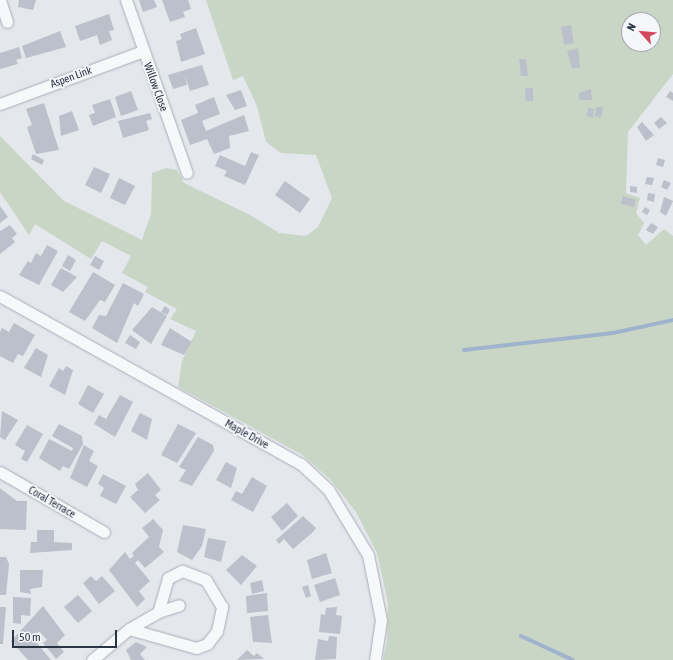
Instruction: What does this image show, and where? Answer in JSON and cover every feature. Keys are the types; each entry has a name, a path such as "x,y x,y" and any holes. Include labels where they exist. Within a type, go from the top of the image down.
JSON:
{"street":[{"path":"0,0 7,22"},
{"name":"Willow Close","path":"126,0 187,173"},
{"name":"Aspen Link","path":"0,104 143,51"},
{"name":"Maple Drive","path":"0,296 301,464 328,489 368,555 381,620 374,660"},
{"name":"Coral Terrace","path":"0,472 104,532"},
{"path":"129,629 196,648 207,644 217,631 222,607 210,584 200,576 182,571 168,578 158,612"},
{"path":"92,660 129,629 158,612 179,606"}],"green space":[{"path":"206,0 673,0 673,74 628,132 626,193 640,198 636,213 644,223 638,235 646,245 664,229 673,236 673,660 383,660 387,642 388,603 377,553 356,512 330,479 301,454 178,387 182,361 196,331 170,319 177,309 145,292 148,287 122,273 131,256 102,241 91,259 35,224 29,235 0,192 0,136 64,201 142,240 151,214 152,173 166,168 177,170 184,183 250,215 279,233 306,236 318,227 332,198 316,155 281,153 266,142 257,106 243,76 233,80"}],"building":[{"path":"19,0 36,0 33,10 18,7"},
{"path":"139,0 154,0 157,7 143,12"},
{"path":"162,0 188,0 191,9 183,12 185,17 170,22"},
{"path":"109,14 114,30 109,31 112,40 100,45 97,35 80,41 75,26"},
{"path":"571,25 574,43 564,45 561,27"},
{"path":"196,28 205,54 181,62 176,41 182,39 180,34"},
{"path":"60,31 66,47 26,58 22,46"},
{"path":"19,47 22,58 16,60 18,64 0,69 0,53"},
{"path":"578,48 580,67 572,69 567,51"},
{"path":"519,59 526,59 528,76 521,76"},
{"path":"202,65 209,85 190,91 185,76 187,85 173,89 168,75"},
{"path":"525,88 533,88 533,101 526,101"},
{"path":"591,89 592,100 579,100 579,93"},
{"path":"241,90 247,106 235,110 226,95"},
{"path":"131,91 138,110 121,116 115,97"},
{"path":"670,91 673,93 673,101 666,97"},
{"path":"214,97 220,114 202,121 206,131 244,115 249,131 229,136 230,148 214,154 207,139 190,145 181,120 198,113 195,105"},
{"path":"110,99 116,117 93,126 89,115 95,113 92,105"},
{"path":"44,103 59,150 36,154 27,127 32,125 26,109"},
{"path":"596,107 603,107 601,118 595,116"},
{"path":"588,108 594,109 593,118 587,116"},
{"path":"72,111 79,130 61,136 59,116"},
{"path":"150,113 152,119 146,121 149,130 123,138 118,121"},
{"path":"661,117 667,123 659,129 654,123"},
{"path":"642,122 654,135 646,141 637,127"},
{"path":"251,152 259,155 245,185 224,176 227,171 215,166 220,155 245,166"},
{"path":"33,154 44,160 42,165 31,159"},
{"path":"658,158 665,160 663,167 656,165"},
{"path":"94,167 110,174 101,193 85,185"},
{"path":"647,177 654,178 652,185 645,184"},
{"path":"119,178 135,186 125,205 110,198"},
{"path":"664,180 671,183 667,190 661,187"},
{"path":"285,181 310,199 300,213 275,195"},
{"path":"630,186 637,187 637,193 630,192"},
{"path":"648,193 655,194 654,202 647,200"},
{"path":"623,196 636,200 634,207 621,204"},
{"path":"664,197 673,201 666,216 660,212"},
{"path":"0,206 8,217 0,223"},
{"path":"645,207 650,210 647,215 642,212"},
{"path":"651,223 658,227 653,234 646,230"},
{"path":"10,225 17,234 12,238 15,242 0,254 0,231"},
{"path":"47,245 58,251 39,285 19,275 28,261 31,263 36,253 41,256"},
{"path":"68,255 76,260 70,271 62,266"},
{"path":"95,256 104,261 99,270 90,265"},
{"path":"61,268 77,277 63,292 51,285"},
{"path":"93,272 115,285 105,302 100,300 85,321 69,312"},
{"path":"123,283 144,294 138,306 134,303 117,343 92,328 99,315 106,316"},
{"path":"165,306 170,310 167,315 161,312"},
{"path":"152,307 167,316 151,344 132,330"},
{"path":"14,323 35,335 23,356 18,354 13,363 0,356 0,332 2,328 9,332"},
{"path":"170,328 192,342 184,355 161,345"},
{"path":"130,335 140,342 136,349 125,343"},
{"path":"36,348 48,355 41,377 24,368"},
{"path":"66,366 73,370 65,395 49,386 59,368 63,371"},
{"path":"88,385 104,394 93,413 78,404"},
{"path":"120,395 133,402 115,437 94,424 99,415 106,419"},
{"path":"2,411 18,420 5,440 0,437"},
{"path":"140,413 152,419 147,440 131,431"},
{"path":"59,424 82,436 83,444 69,469 63,466 60,471 39,458 49,439 72,451 73,448 52,436"},
{"path":"178,424 196,433 177,463 161,455"},
{"path":"27,425 43,434 27,462 21,459 25,451 15,445"},
{"path":"198,437 213,445 214,451 192,486 179,481 186,470 179,467"},
{"path":"84,445 94,451 89,461 98,466 87,487 70,478"},
{"path":"226,462 237,468 231,488 216,480"},
{"path":"148,473 161,490 155,495 160,500 145,513 130,497 138,490 135,484"},
{"path":"103,474 126,486 116,504 100,496 104,488 98,484"},
{"path":"252,477 267,486 253,512 231,500 236,491 242,494"},
{"path":"0,488 17,501 27,501 26,530 0,529"},
{"path":"287,503 298,516 282,531 271,517"},
{"path":"303,516 316,528 313,532 293,549 284,539 279,544 276,540"},
{"path":"153,519 163,530 159,547 164,552 145,568 138,560 135,563 150,581 139,591 145,599 137,607 109,570 125,552 130,559 134,556 132,553 149,537 142,528"},
{"path":"183,525 206,529 202,546 192,560 177,552"},
{"path":"37,530 54,530 54,542 72,543 72,550 30,553 31,542 37,542"},
{"path":"208,538 226,541 221,562 204,557"},
{"path":"326,553 332,573 312,579 307,560"},
{"path":"242,555 257,566 241,585 226,570"},
{"path":"0,557 6,557 9,564 6,595 0,595"},
{"path":"20,570 43,570 42,587 30,589 31,594 20,592"},
{"path":"91,576 96,581 102,576 115,591 99,604 83,583"},
{"path":"335,578 340,595 320,602 314,585"},
{"path":"262,580 264,591 252,594 250,583"},
{"path":"308,585 311,596 306,598 302,587"},
{"path":"267,593 268,611 247,613 246,596"},
{"path":"78,595 92,611 78,623 64,607"},
{"path":"13,597 31,598 30,616 21,615 21,624 13,623"},
{"path":"43,606 65,635 57,643 64,652 56,659 43,643 47,640 40,632 35,633 31,636 51,660 28,660 11,641"},
{"path":"0,607 6,607 3,644 0,644"},
{"path":"337,607 336,615 342,616 340,634 319,632 321,614 325,615 326,608"},
{"path":"268,615 272,643 253,642 250,617"},
{"path":"329,636 337,637 336,659 315,660 318,639 328,641"},
{"path":"136,642 147,647 140,654 145,660 131,660 126,650"},
{"path":"247,650 254,656 257,653 264,659 237,660"}],"waterway":[{"path":"464,350 613,333 673,320"},
{"path":"521,636 573,660"}]}
